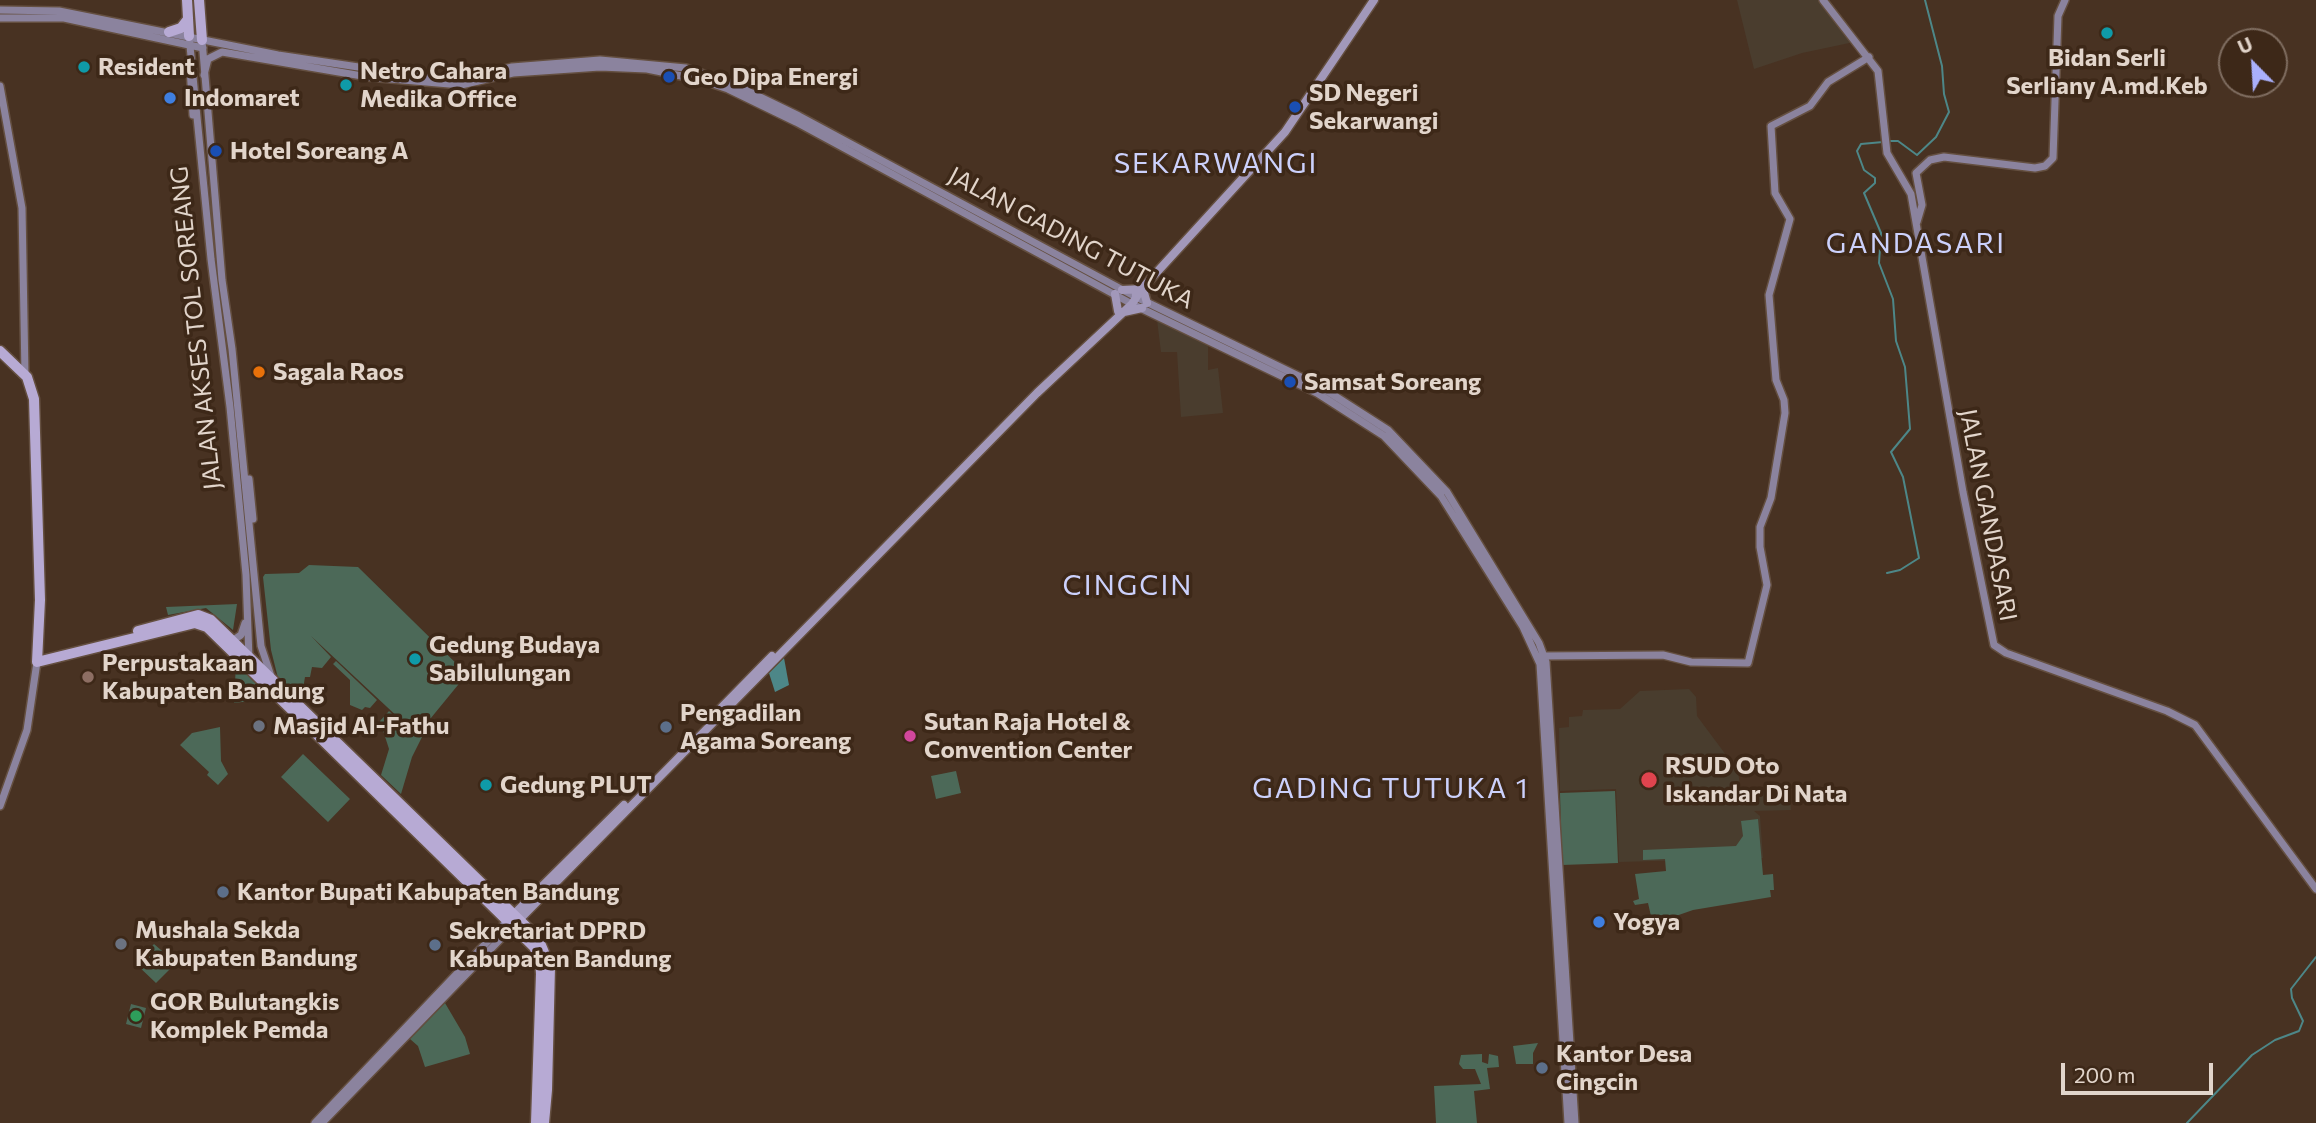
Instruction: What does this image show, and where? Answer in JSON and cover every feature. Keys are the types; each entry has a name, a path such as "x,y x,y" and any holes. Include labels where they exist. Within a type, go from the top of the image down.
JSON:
{"highway":[{"path":"187,0 190,41"},
{"path":"199,0 203,44"},
{"path":"169,32 181,28 188,18"},
{"path":"0,351 25,374 33,393 38,659 198,615 211,620 324,737 514,920 542,943 550,967 544,1123"},
{"path":"118,639 199,623 274,683 324,737"},
{"path":"514,920 534,947 541,966 536,1123"}],"main road":[{"path":"315,1123 1063,369 1067,360 1136,297 1285,132 1374,0"},
{"name":"JALAN GANDASARI","path":"1823,0 1869,57 1880,79 1889,159 1910,191 1960,481 1994,645 2006,653 2167,711 2195,725 2316,889"},
{"path":"1917,222 1922,205 1916,173 1930,160 1944,157 2035,169 2045,166 2053,158 2058,16 2065,0"},
{"name":"JALAN GADING TUTUKA","path":"0,10 58,11 169,32 190,41"},
{"name":"JALAN GADING TUTUKA","path":"0,18 64,18 203,44 379,71 461,79 519,66 600,60 686,68 731,83 1118,292 1136,297 1145,306 1271,367 1359,417 1384,436 1421,472 1453,513 1544,659 1568,1123"},
{"name":"JALAN AKSES TOL SOREANG","path":"190,41 209,260 245,587"},
{"name":"JALAN AKSES TOL SOREANG","path":"203,44 234,407 250,663"},
{"name":"JALAN GADING TUTUKA","path":"204,75 208,59 222,52 368,77 461,85 520,72 600,66 647,69 728,89 843,143"},
{"path":"1544,659 1663,655 1701,663 1748,663 1767,585 1760,547 1760,527 1771,498 1786,413 1776,380 1769,295 1790,219 1775,193 1771,126 1810,106 1828,82 1869,57"},
{"path":"0,86 22,208 25,374"},
{"name":"JALAN AKSES TOL SOREANG","path":"209,260 234,407 261,646 274,683"},
{"name":"JALAN AKSES TOL SOREANG","path":"224,286 250,487 258,573 256,586"},
{"path":"1121,312 1118,292 1136,297 1145,306"},
{"path":"1121,312 1145,306"},
{"path":"232,641 242,635 246,614"},
{"name":"JALAN AKSES TOL SOREANG","path":"250,663 261,646"},
{"path":"0,806 27,730 38,659"},
{"path":"322,1123 514,920"},
{"name":"JALAN GADING TUTUKA","path":"1567,1076 1574,1123"}],"shaded area":[{"path":"1737,0 1818,0 1854,42 1802,53 1754,69"},
{"path":"1157,320 1208,346 1208,370 1218,368 1223,413 1181,417 1177,352 1161,352"},
{"name":"RSUD Oto Iskandar Di Nata","path":"1689,689 1696,697 1697,716 1738,771 1741,793 1789,788 1791,810 1754,811 1760,816 1763,858 1619,862 1616,789 1560,791 1559,728 1569,727 1569,717 1582,716 1583,710 1620,709 1640,691"}],"green space":[{"path":"309,565 358,567 467,674 417,735 311,636 331,657 322,668 312,667 310,677 305,677 301,701 278,678 271,650 263,577 265,574 299,573"},
{"path":"237,604 233,630 206,608 168,615 166,607"},
{"path":"336,661 377,700 370,708 365,707 362,710 350,705 350,680 333,664"},
{"path":"236,663 260,688 250,701 234,703"},
{"path":"389,711 416,736 429,723 412,757 401,794 381,775 389,749 380,721"},
{"path":"220,727 221,761 228,774 218,785 207,775 209,772 180,745 192,733"},
{"path":"303,754 350,799 328,822 281,777"},
{"path":"956,771 961,793 936,799 931,776"},
{"path":"1615,791 1618,863 1562,865 1560,793"},
{"path":"1758,819 1763,875 1773,874 1774,890 1770,890 1771,897 1693,910 1673,917 1673,922 1653,925 1648,903 1635,905 1633,901 1639,899 1635,874 1666,871 1665,859 1643,860 1643,850 1736,846 1743,836 1741,821"},
{"path":"154,944 176,963 156,983 136,964"},
{"path":"445,1003 465,1037 470,1054 425,1067 418,1046 410,1039"},
{"name":"GOR Bulutangkis Komplek Pemda","path":"131,1004 146,1008 141,1028 126,1024"},
{"path":"1538,1043 1533,1053 1533,1064 1516,1064 1513,1046"},
{"path":"1482,1054 1482,1062 1488,1064 1489,1054 1498,1056 1499,1067 1487,1068 1490,1089 1474,1091 1477,1123 1436,1123 1434,1086 1481,1084 1475,1069 1463,1069 1459,1064 1461,1055"}],"water":[{"path":"784,658 789,685 775,692 769,673"}],"waterway":[{"path":"1889,141 1898,141 1917,155 1936,137 1949,112 1944,94 1942,66 1925,0"},
{"path":"1883,142 1861,144 1857,151 1864,170 1875,178 1875,183 1864,193 1881,233 1879,263 1893,299 1896,341 1905,367 1910,429 1891,452 1903,477 1919,558 1900,570 1887,573"},
{"path":"2187,1123 2252,1055 2275,1040 2299,1031 2303,1021 2292,998 2291,989 2316,957"}],"place":[{"name":"Bidan Serli Serliany A.md.Keb","path":"2107,33"},
{"name":"Resident","path":"84,67"},
{"name":"Geo Dipa Energi","path":"669,77"},
{"name":"Netro Cahara Medika Office","path":"346,85"},
{"name":"Indomaret","path":"170,98"},
{"name":"SD Negeri Sekarwangi","path":"1295,107"},
{"name":"Hotel Soreang A","path":"216,151"},
{"name":"Sagala Raos","path":"259,372"},
{"name":"Samsat Soreang","path":"1290,382"},
{"name":"Gedung Budaya Sabilulungan","path":"415,659"},
{"name":"Perpustakaan Kabupaten Bandung","path":"88,677"},
{"name":"Masjid Al-Fathu","path":"259,726"},
{"name":"Pengadilan Agama Soreang","path":"666,727"},
{"name":"Sutan Raja Hotel & Convention Center","path":"910,736"},
{"name":"RSUD Oto Iskandar Di Nata","path":"1649,780"},
{"name":"Gedung PLUT","path":"486,785"},
{"name":"Kantor Bupati Kabupaten Bandung","path":"223,892"},
{"name":"Yogya","path":"1599,922"},
{"name":"Mushala Sekda Kabupaten Bandung","path":"121,944"},
{"name":"Sekretariat DPRD Kabupaten Bandung","path":"435,945"},
{"name":"GOR Bulutangkis Komplek Pemda","path":"136,1016"},
{"name":"Kantor Desa Cingcin","path":"1542,1068"}],"district":[{"name":"SEKARWANGI","path":"1216,164"},
{"name":"GANDASARI","path":"1916,244"},
{"name":"CINGCIN","path":"1128,586"},
{"name":"GADING TUTUKA 1","path":"1391,789"}]}
